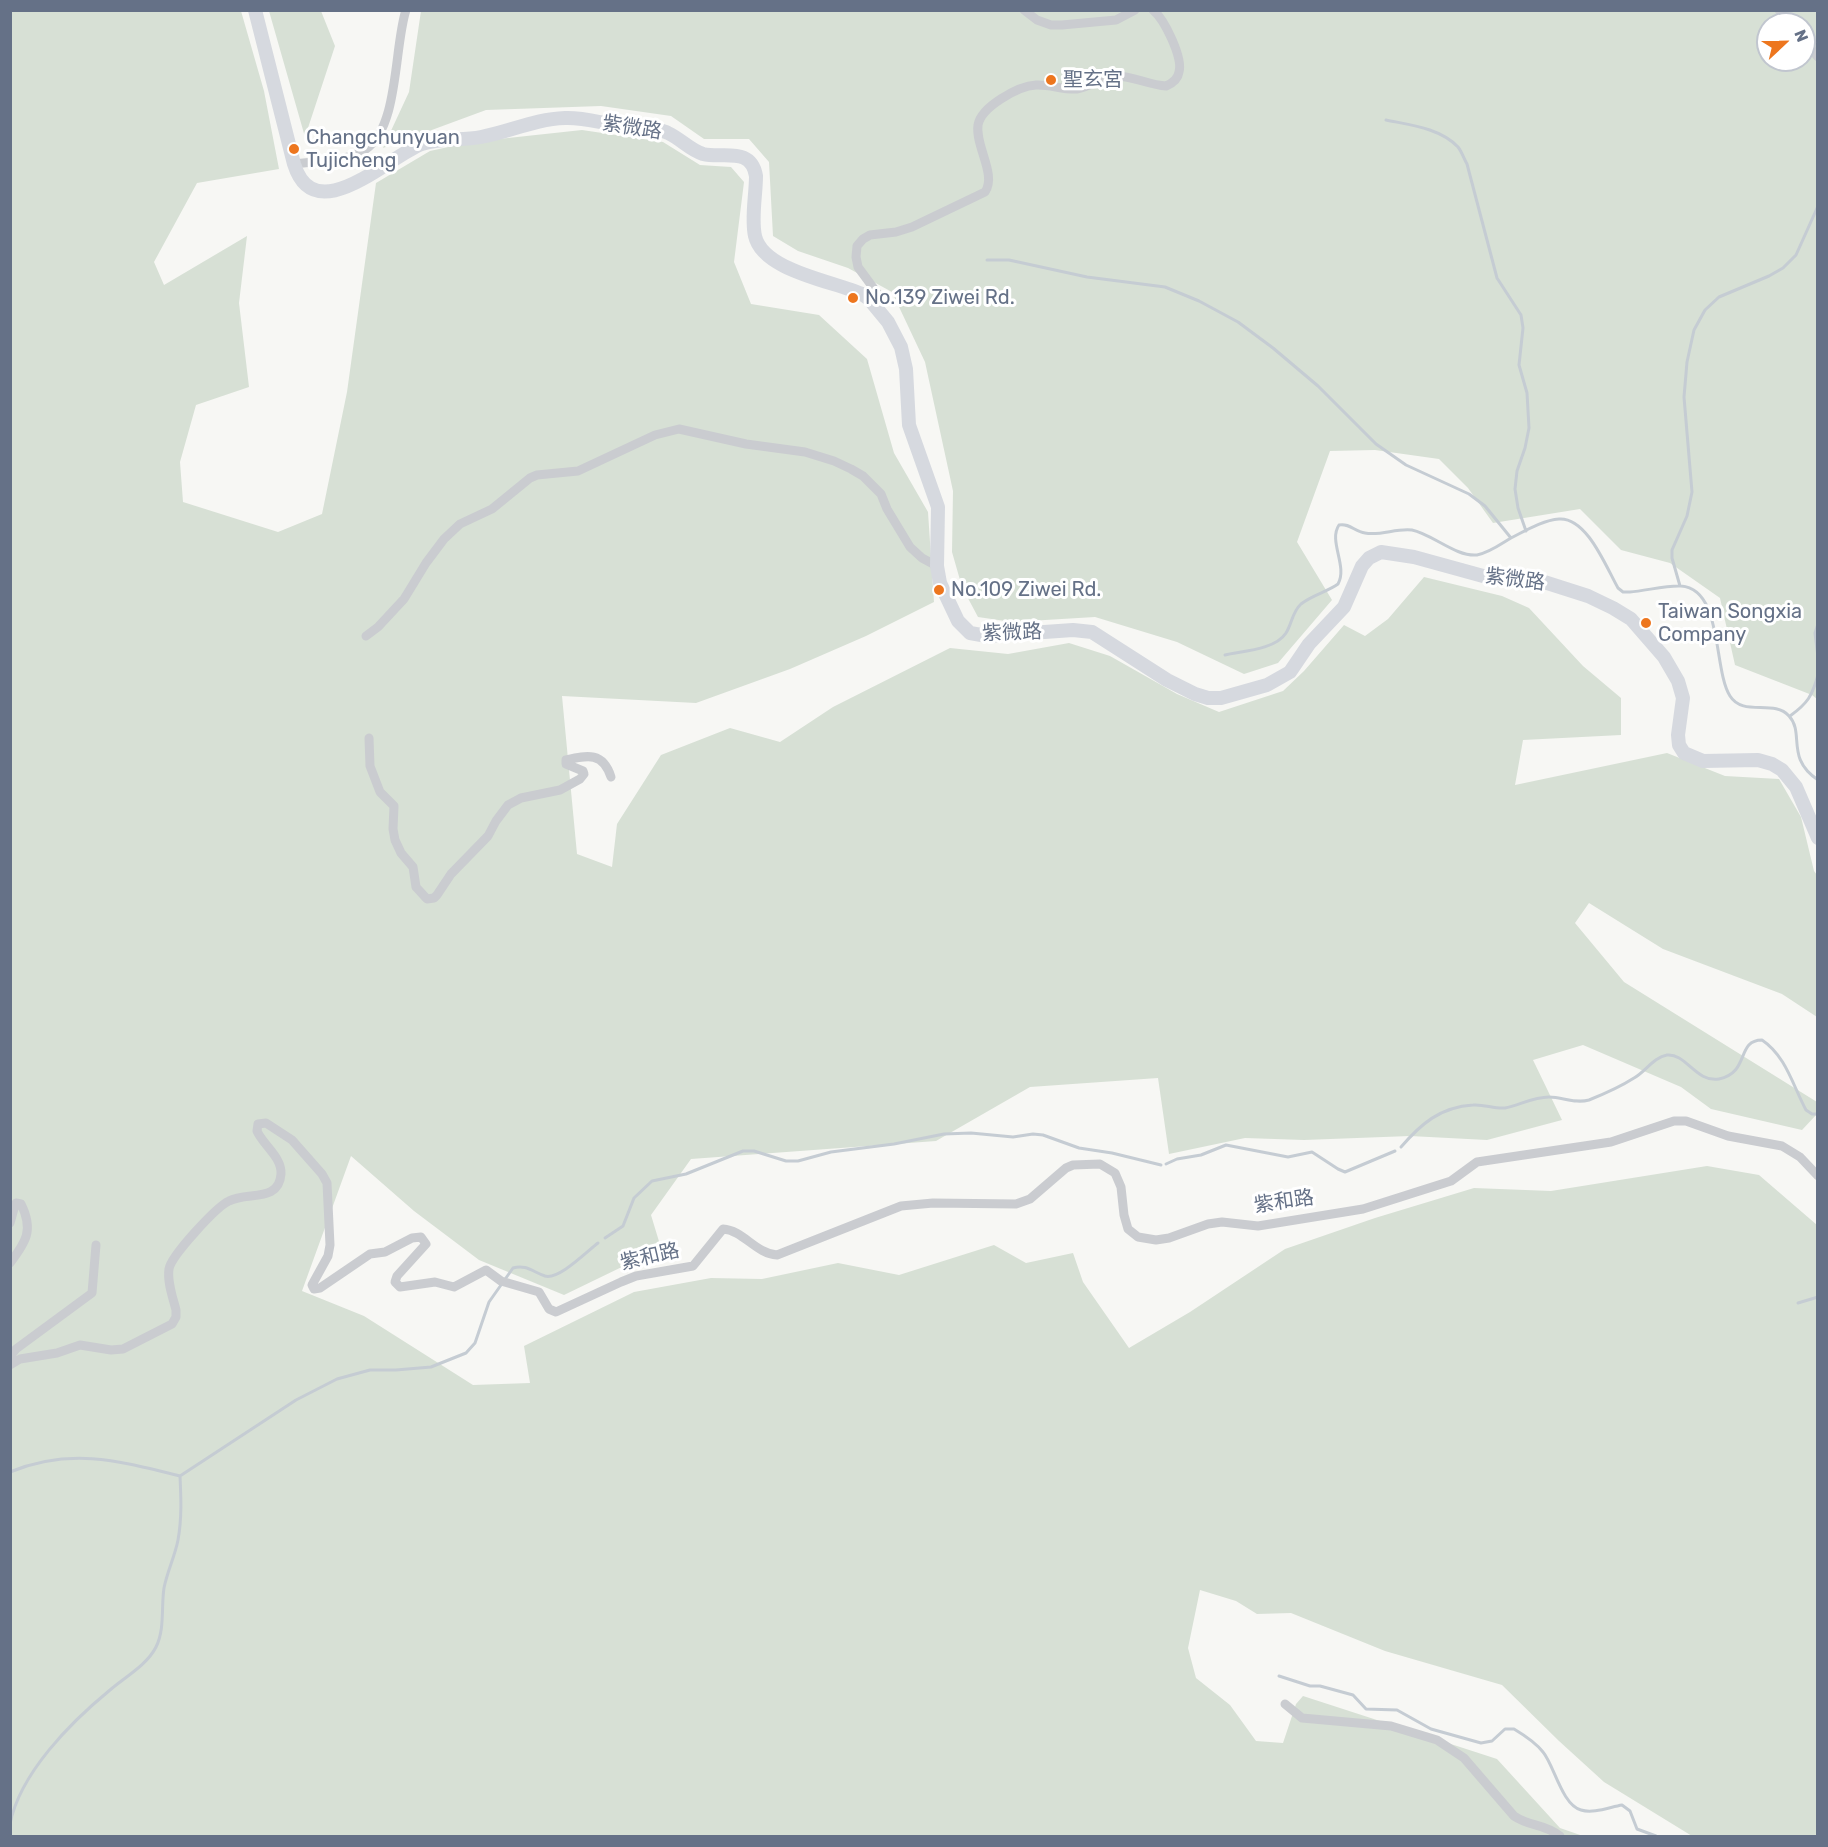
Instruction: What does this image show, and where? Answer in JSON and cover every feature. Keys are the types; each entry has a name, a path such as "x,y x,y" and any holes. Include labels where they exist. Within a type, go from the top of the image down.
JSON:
{"street":[{"name":"紫微路","path":"255,10 297,174 309,188 318,191 354,185 423,143 444,139 479,138 528,123 568,118 663,131 702,153 747,159 754,168 756,176 754,228 759,246 789,268 862,294 896,335 904,358 909,425 938,507 940,583 958,621 970,633 987,636 1073,630 1092,632 1167,680 1208,698 1221,698 1268,685 1290,672 1309,644 1344,607 1362,566 1369,558 1381,552 1414,557 1494,579 1533,580 1564,587 1613,608 1630,619 1664,657 1682,691 1678,735 1684,753 1703,761 1758,760 1782,770 1796,787 1818,838"},
{"path":"294,164 355,154 366,149 376,140 391,97 406,10"},
{"path":"1024,10 1037,20 1062,26 1116,20 1135,10"},
{"path":"875,307 879,302 879,297 858,267 857,246 870,235 896,232 912,227 985,192 989,177 981,150 978,126 984,113 994,104 1018,90 1037,84 1078,89 1117,76 1166,86 1176,79 1179,72 1178,57 1162,20 1153,10"},
{"path":"366,636 378,627 404,599 426,563 460,524 492,508 530,478 537,475 578,471 655,435 679,429 746,444 805,452 851,469 863,476 881,494 910,547 922,558 938,566"},
{"path":"369,738 370,766 380,792 394,806 395,840 401,853 413,867 416,887 426,898 434,898 437,895 451,874 488,836 500,814 515,800 560,790 580,779 584,774 583,771 566,764 566,760 597,757 605,763 611,777"},
{"name":"紫和路","path":"11,1365 21,1359 57,1353 80,1345 111,1350 123,1349 172,1324 176,1317 176,1310 169,1270 175,1258 220,1206 238,1197 269,1193 278,1185 280,1169 277,1160 257,1131 258,1124 262,1123 266,1123 292,1140 322,1174 327,1184 330,1245 312,1285 314,1289 320,1288 370,1254 385,1252 418,1237 424,1239 426,1244 397,1276 395,1282 400,1287 435,1282 454,1287 486,1270 504,1282 538,1292 549,1309 556,1312 579,1303 606,1287 628,1279 693,1266 723,1229 732,1231 769,1254 777,1255 900,1206 933,1203 1022,1203 1030,1199 1066,1168 1079,1164 1100,1164 1115,1173 1121,1188 1128,1229 1138,1237 1155,1240 1169,1238 1208,1224 1222,1222 1258,1226 1363,1209 1450,1181 1477,1162 1611,1142 1674,1121 1686,1121 1728,1136 1782,1146 1800,1157 1818,1176"},
{"path":"10,1223 15,1205 21,1204 28,1232 27,1238 10,1263"},
{"path":"11,1365 12,1354 16,1349 92,1293 96,1245"},
{"path":"1285,1704 1302,1718 1390,1726 1437,1740 1464,1758 1514,1816 1524,1822 1544,1826 1560,1836"}],"shaded area":[{"path":"11,11 241,11 264,91 279,169 197,183 154,262 164,285 247,236 239,303 249,387 196,405 180,462 183,502 278,532 322,514 347,392 376,183 430,151 471,142 582,130 663,142 700,165 731,167 744,182 734,262 751,304 819,315 867,359 894,453 928,512 934,602 866,636 790,669 696,703 562,696 577,854 612,867 617,824 661,755 730,728 780,742 833,707 950,648 1008,654 1069,643 1110,656 1177,694 1219,712 1283,691 1304,671 1344,625 1365,636 1388,619 1424,577 1502,596 1529,608 1583,666 1621,698 1621,735 1523,740 1515,785 1667,753 1725,776 1779,779 1801,817 1814,871 1817,875 1817,1017 1782,994 1663,949 1589,903 1575,923 1624,982 1817,1102 1817,1114 1802,1130 1711,1109 1681,1087 1583,1045 1533,1060 1562,1120 1487,1140 1410,1136 1304,1140 1245,1138 1169,1154 1158,1078 1030,1087 936,1141 691,1159 651,1215 661,1248 564,1295 479,1260 414,1211 351,1156 302,1291 364,1316 473,1385 530,1383 524,1346 634,1292 711,1278 762,1279 838,1263 899,1275 994,1245 1026,1263 1073,1253 1083,1282 1129,1348 1190,1312 1285,1249 1375,1218 1474,1188 1551,1191 1707,1166 1759,1175 1817,1225 1817,1836 1692,1836 1604,1782 1502,1685 1385,1651 1291,1613 1257,1614 1236,1601 1200,1590 1188,1648 1196,1678 1230,1705 1256,1741 1283,1743 1296,1704 1303,1696 1497,1759 1560,1828 1583,1836 11,1836"},
{"path":"269,11 321,11 335,46 305,137"},
{"path":"421,11 1817,11 1817,699 1735,665 1720,598 1670,563 1621,550 1580,509 1493,523 1468,488 1439,459 1375,450 1330,451 1297,542 1332,600 1278,663 1244,674 1177,642 1095,617 1012,622 978,617 962,587 952,552 953,491 925,362 892,292 848,268 798,251 773,236 769,162 749,139 704,139 671,116 601,106 486,110 383,148 409,92"}],"waterway":[{"path":"1386,120 1434,131 1443,135 1459,149 1467,164 1497,278 1521,315 1523,328 1519,365 1527,393 1529,428 1517,471 1515,489 1518,508 1526,531"},
{"path":"1680,586 1672,550 1687,516 1692,492 1684,397 1687,362 1694,330 1705,310 1719,297 1783,268 1796,255 1818,206"},
{"path":"987,260 1009,260 1087,277 1165,287 1199,301 1238,322 1273,348 1318,386 1376,444 1406,465 1469,494 1485,506 1511,538 1547,521 1559,519 1569,521 1587,534 1618,588 1623,592 1675,586 1694,590 1704,601 1710,615 1721,668 1730,696 1743,706 1775,709 1789,716 1796,730 1802,763 1818,780"},
{"path":"1225,655 1258,649 1281,639 1301,604 1338,584 1341,569 1336,531 1339,525 1346,525 1371,534 1412,530 1469,555 1486,552 1511,538"},
{"path":"1818,624 1815,633 1818,657"},
{"path":"1790,716 1808,698 1818,675"},
{"path":"1401,1147 1424,1124 1451,1109 1477,1105 1505,1108 1543,1097 1589,1100 1629,1081 1662,1056 1680,1058 1704,1077 1719,1079 1729,1076 1735,1070 1749,1045 1754,1041 1762,1040 1783,1063 1806,1110 1812,1114 1818,1114"},
{"path":"605,1238 623,1226 634,1198 652,1181 686,1174 743,1151 754,1151 786,1161 798,1161 831,1152 894,1144 944,1134 971,1133 1013,1137 1033,1134 1043,1135 1079,1148 1112,1153 1161,1165"},
{"path":"1166,1164 1177,1159 1201,1155 1226,1145 1288,1157 1312,1152 1345,1172 1395,1151"},
{"path":"10,1472 32,1464 75,1458 116,1462 180,1476 296,1400 337,1379 370,1370 431,1367 466,1353 475,1343 489,1302 513,1268 526,1268 545,1276 558,1274 598,1243"},
{"path":"1798,1303 1818,1297"},
{"path":"10,1824 24,1786 49,1750 79,1717 141,1665 156,1647 162,1625 164,1588 179,1532 180,1476"},
{"path":"1279,1676 1310,1686 1320,1686 1353,1695 1366,1709 1397,1710 1431,1729 1481,1743 1492,1741 1505,1729 1514,1729 1543,1752 1564,1793 1574,1807 1591,1811 1622,1805 1630,1811 1637,1829 1656,1836"}],"place":[{"name":"聖玄宮","path":"1051,80"},
{"name":"Changchunyuan Tujicheng","path":"294,149"},
{"name":"No.139 Ziwei Rd.","path":"853,298"},
{"name":"No.109 Ziwei Rd.","path":"939,590"},
{"name":"Taiwan Songxia Company","path":"1646,623"}]}
